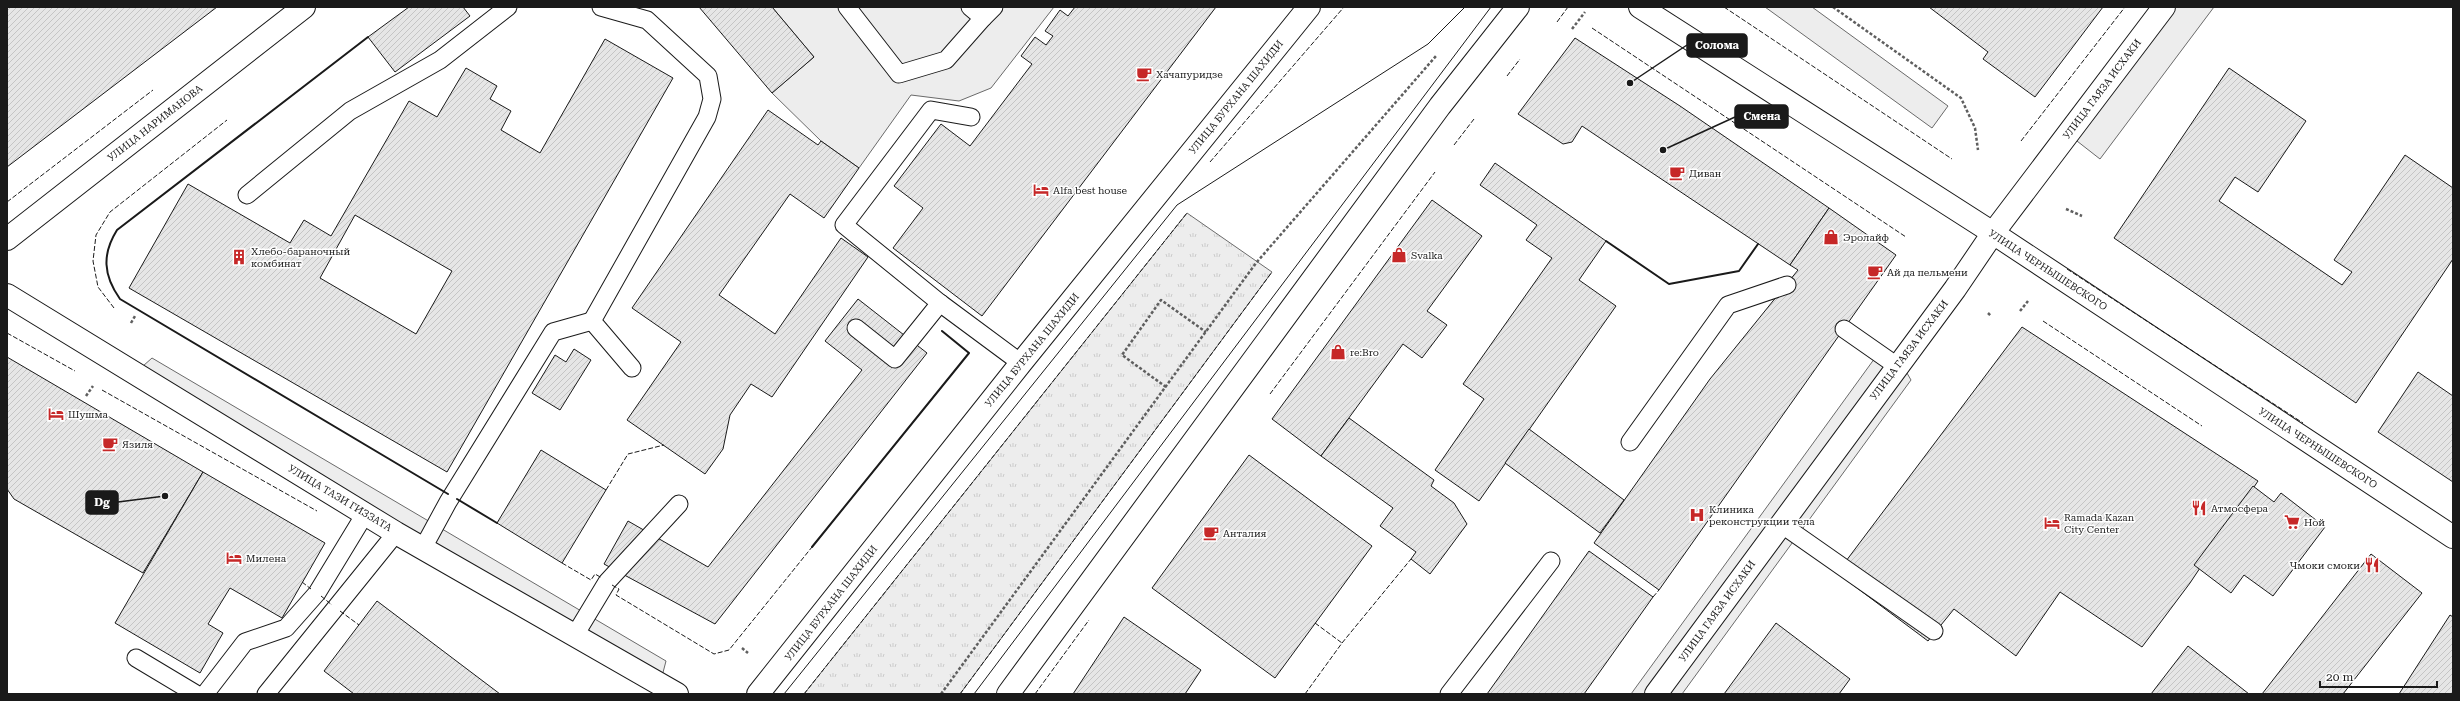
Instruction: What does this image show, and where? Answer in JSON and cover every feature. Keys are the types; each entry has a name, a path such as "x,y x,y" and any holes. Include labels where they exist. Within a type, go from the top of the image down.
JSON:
{"street":[{"name":"УЛИЦА НАРИМАНОВА","path":"7,239 304,7"},
{"name":"УЛИЦА БУРХАНА ШАХИДИ","path":"758,694 1021,363 1309,7"},
{"path":"1008,694 1440,106 1518,7"},
{"name":"УЛИЦА ЧЕРНЫШЕВСКОГО","path":"1640,7 1993,233 2453,536"},
{"name":"УЛИЦА ГАЯЗА ИСХАКИ","path":"1656,694 1956,288 1993,233 2164,7"},
{"name":"УЛИЦА ТАЗИ ГИЗЗАТА","path":"7,296 396,533 676,694"}],"lane":[{"path":"247,196 350,111 440,60 508,7"},
{"path":"423,548 448,502 553,332 592,321 707,117 712,99 708,76 647,20 601,7"},
{"path":"847,7 899,74 946,60 989,13 970,7"},
{"path":"971,117 931,110 844,225 940,303 1021,363"},
{"path":"1630,442 1728,305 1787,285"},
{"path":"856,328 895,359 940,303"},
{"path":"592,321 632,368"},
{"path":"1844,329 1897,366"},
{"path":"575,636 607,582 679,504"},
{"path":"205,694 246,642 286,628 317,593 365,514"},
{"path":"1781,524 1934,632"},
{"path":"266,694 396,533"},
{"path":"1449,694 1551,561"},
{"path":"136,658 196,694"}],"path":[{"path":"1833,7 1961,98 1975,128 1978,150"},
{"path":"1572,29 1586,12"},
{"path":"940,694 1256,263 1437,55"},
{"path":"2066,209 2082,216"},
{"path":"1166,387 1122,355 1139,330 1161,300 1206,332"},
{"path":"2020,311 2028,301"},
{"path":"130,323 135,316"},
{"path":"86,396 94,384"},
{"path":"742,648 748,653"}],"shaded area":[{"path":"772,7 1054,7 991,88 959,101 911,95 859,168 821,141 772,93 814,57"},
{"path":"1765,7 1812,7 1948,106 1932,128"},
{"path":"2164,7 2214,7 2100,159 2068,134"},
{"path":"1880,351 1900,361 1911,380 1682,694 1631,694"},
{"path":"152,358 666,661 660,684 134,374"}],"green space":[{"path":"1187,213 1272,272 960,694 804,694"}],"building":[{"path":"7,7 217,7 7,167"},
{"path":"409,7 463,7 470,16 395,72 368,37"},
{"path":"699,7 772,7 814,57 772,93"},
{"path":"1075,7 1216,7 982,316 893,248 923,208 894,186 941,124 970,146 1032,64 1021,56 1035,37 1046,45 1053,36 1045,31 1060,10 1068,16"},
{"path":"1929,7 2103,7 2035,97 1983,59 1988,52"},
{"path":"1575,38 1680,106 1829,208 1790,265 1582,126 1572,142 1563,144 1518,114"},
{"name":"Хлебо-бараночный комбинат","path":"605,39 673,78 447,472 129,288 188,184 290,243 304,220 331,236 409,101 437,117 466,68 497,86 490,99 511,111 501,130 540,153","holes":["355,215 452,271 416,334 320,278"]},
{"path":"2229,68 2306,121 2258,192 2235,177 2219,201 2342,285 2352,272 2334,260 2405,155 2453,188 2453,259 2356,403 2114,238"},
{"path":"768,110 818,145 821,141 859,168 824,218 790,194 719,295 775,334 841,238 868,257 772,397 751,384 730,415 723,449 705,474 627,420 681,342 632,308"},
{"path":"1495,163 1606,241 1579,280 1616,306 1479,501 1435,470 1484,399 1463,384 1552,258 1526,240 1537,225 1480,185"},
{"path":"1432,200 1482,236 1427,311 1447,325 1422,358 1403,344 1321,456 1272,419"},
{"path":"1829,208 1896,255 1659,590 1594,543 1710,379 1798,270 1790,265"},
{"path":"858,299 927,353 715,624 604,564 628,521 708,567 862,370 825,341"},
{"name":"Ramada Kazan City Center","path":"2022,327 2258,481 2190,583 2142,647 2060,592 2016,656 1954,609 1928,641 1837,573"},
{"path":"574,349 591,360 560,410 532,393 555,355 566,362"},
{"name":"Шушма","path":"7,357 203,472 143,573 14,499 7,489"},
{"path":"2418,372 2453,396 2453,482 2378,432"},
{"path":"1349,418 1434,480 1431,486 1454,503 1467,524 1430,574 1411,559 1416,552 1380,526 1393,508 1321,456"},
{"path":"1529,429 1624,500 1600,533 1505,463"},
{"path":"541,450 606,490 562,563 497,523"},
{"path":"1249,455 1372,546 1275,678 1152,588"},
{"name":"Милена","path":"203,472 325,543 282,618 230,588 208,624 223,633 200,673 115,623"},
{"path":"2253,486 2274,502 2281,493 2325,527 2273,596 2244,575 2231,593 2194,565"},
{"path":"1589,551 1653,597 1584,694 1487,694"},
{"path":"2371,554 2422,593 2343,694 2262,694"},
{"path":"377,601 500,694 354,694 324,671"},
{"path":"2450,615 2453,617 2453,694 2399,694"},
{"path":"1124,617 1201,670 1185,694 1073,694"},
{"path":"1776,623 1850,679 1839,694 1724,694"},
{"path":"2188,646 2249,694 2151,694"}],"tram line":[{"path":"784,694 1177,205 1428,44 1465,7"},
{"path":"974,694 1491,7"}],"fence":[{"path":"1210,162 1344,7"},
{"path":"1557,22 1568,7"},
{"path":"1724,7 1952,159"},
{"path":"2021,141 2125,7"},
{"path":"1592,28 1906,237"},
{"path":"1507,76 1520,59"},
{"path":"7,202 153,90"},
{"path":"1454,145 1474,119"},
{"path":"114,308 98,287 93,261 96,235 110,212 227,120"},
{"path":"1270,394 1435,172"},
{"path":"804,694 1187,213"},
{"path":"2067,269 2303,423"},
{"path":"960,694 1272,272"},
{"path":"2043,321 2202,426"},
{"path":"7,333 75,371"},
{"path":"102,390 317,511"},
{"path":"606,490 628,454 664,445"},
{"path":"612,585 619,589 616,595 714,654 729,650 812,547"},
{"path":"1305,694 1342,643 1411,559"},
{"path":"562,563 591,580 595,574 602,578"},
{"path":"302,582 311,589"},
{"path":"1653,597 1659,590"},
{"path":"321,596 332,605"},
{"path":"340,611 359,625"},
{"path":"1035,694 1089,620"},
{"path":"1315,623 1342,643"}],"wall":[{"path":"368,37 117,230 109,248 106,264 110,281 120,299 448,494"},
{"path":"1606,241 1669,284 1739,271 1758,244"},
{"path":"812,547 969,353 942,331"},
{"path":"457,499 497,523"}],"place":[{"name":"Хачапуридзе","path":"1144,74"},
{"name":"Солома","path":"1630,83"},
{"name":"Смена","path":"1663,150"},
{"name":"Диван","path":"1677,173"},
{"name":"Alfa best house","path":"1041,190"},
{"name":"Эролайф","path":"1831,237"},
{"name":"Svalka","path":"1399,255"},
{"name":"Хлебо-бараночный комбинат","path":"239,257"},
{"name":"Ай да пельмени","path":"1875,272"},
{"name":"re:Bro","path":"1338,352"},
{"name":"Шушма","path":"56,414"},
{"name":"Язиля","path":"110,444"},
{"name":"Dg","path":"165,496"},
{"name":"Атмосфера","path":"2199,508"},
{"name":"Клиника реконструкции тела","path":"1697,515"},
{"name":"Ной","path":"2292,522"},
{"name":"Ramada Kazan City Center","path":"2052,523"},
{"name":"Анталия","path":"1211,533"},
{"name":"Милена","path":"234,558"},
{"name":"Чмоки смоки","path":"2372,565"}]}
